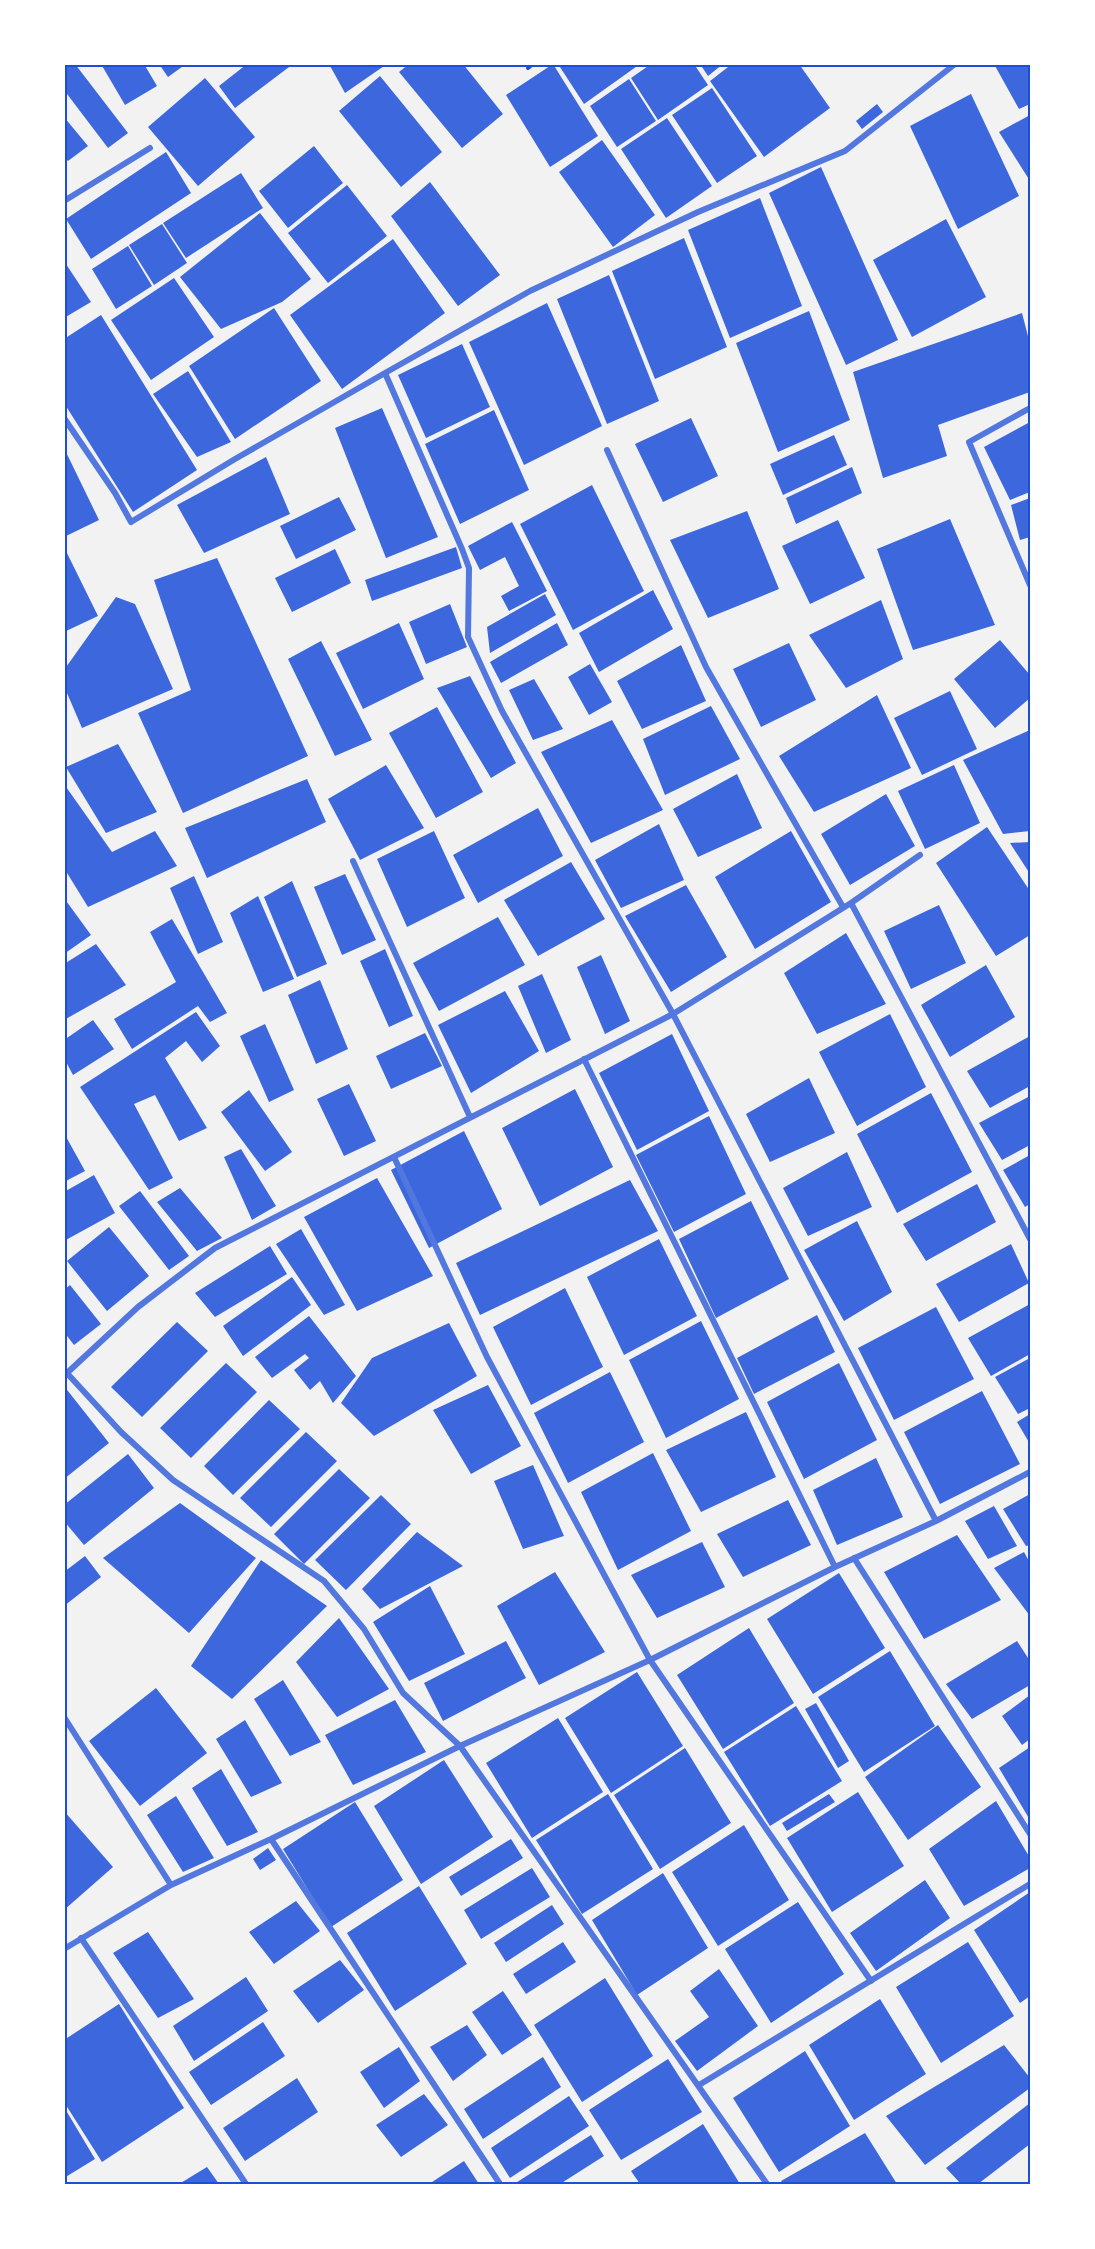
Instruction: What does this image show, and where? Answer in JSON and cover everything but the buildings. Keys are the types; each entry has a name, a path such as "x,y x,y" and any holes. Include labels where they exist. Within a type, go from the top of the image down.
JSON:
{"street":[{"path":"64,417 115,493 131,522 236,459 530,291 698,212 845,152 955,64"},
{"path":"64,201 150,148"},
{"path":"385,373 469,568 468,637 502,711 673,1014 936,1521"},
{"path":"1030,408 969,442 1030,585"},
{"path":"607,450 706,667 843,907"},
{"path":"767,2184 460,1746 403,1693 364,1629 324,1581 173,1480 121,1432 66,1372 138,1307 215,1248 673,1014 850,903 920,855"},
{"path":"353,861 470,1117"},
{"path":"850,903 1030,1239"},
{"path":"584,1059 835,1567"},
{"path":"394,1157 487,1356 650,1660 871,1980"},
{"path":"64,1949 171,1885 271,1839 460,1746 650,1660 835,1567 936,1521 1030,1472"},
{"path":"854,1558 1030,1834"},
{"path":"64,1717 171,1885"},
{"path":"271,1839 500,2184"},
{"path":"699,2085 1030,1884"},
{"path":"81,1938 246,2184"}],"path":[{"path":"528,68 533,64"}]}
